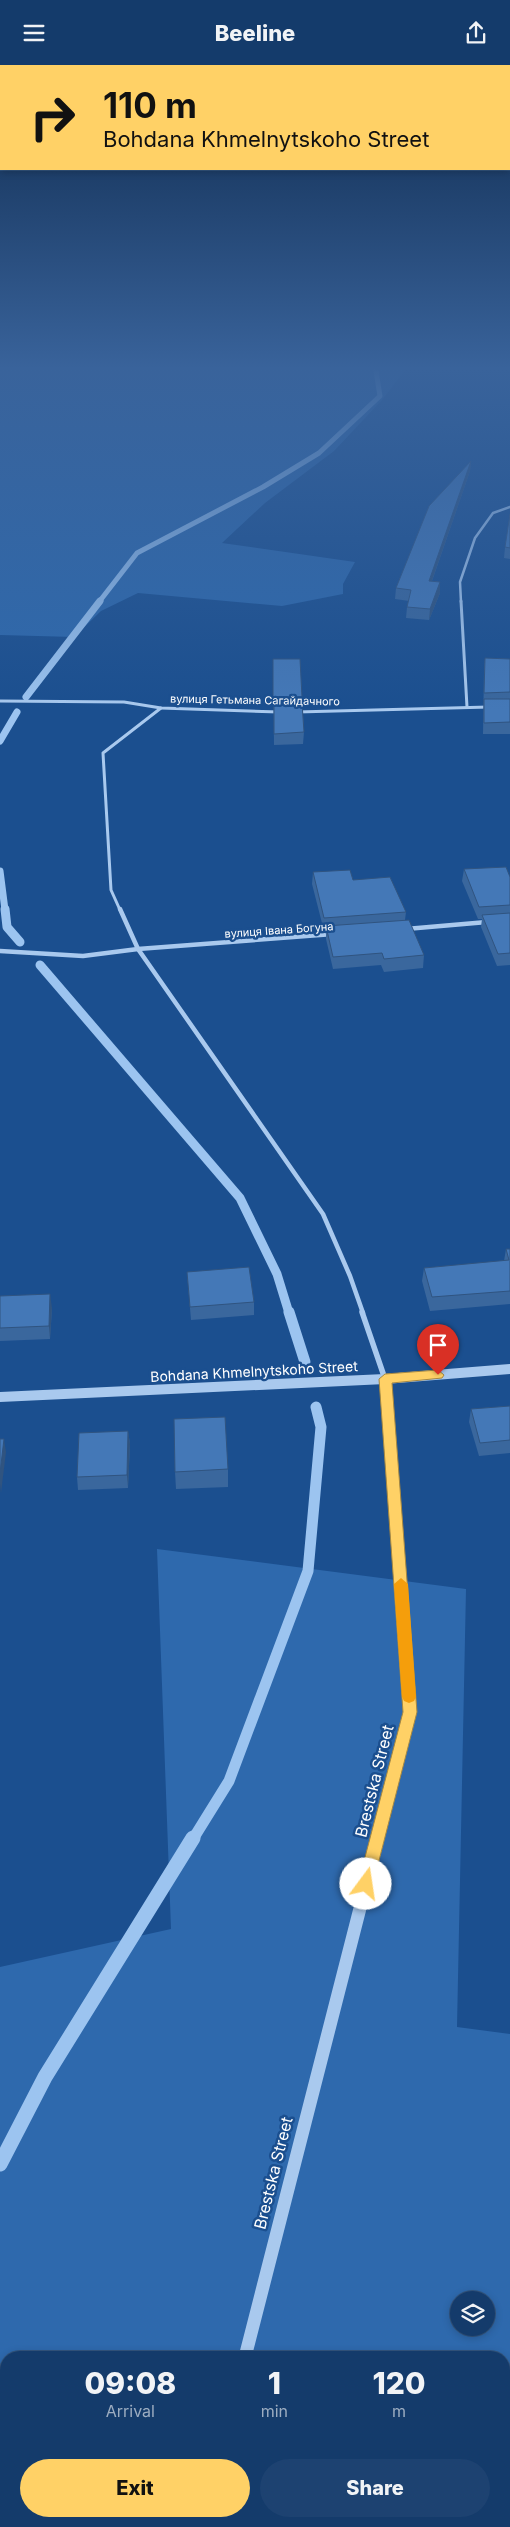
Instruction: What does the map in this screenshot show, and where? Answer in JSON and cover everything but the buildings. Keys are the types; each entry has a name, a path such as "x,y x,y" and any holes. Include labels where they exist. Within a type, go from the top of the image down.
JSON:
{"street":[{"path":"467,707 460,582 475,538 493,513 510,507"},
{"name":"вулиця Гетьмана Сагайдачного","path":"0,701 124,702 161,708 285,712"},
{"name":"вулиця Гетьмана Сагайдачного","path":"294,712 493,707"},
{"path":"161,708 103,753 111,890 138,949 323,1215 350,1276 385,1379"},
{"path":"402,929 490,922"},
{"name":"вулиця Івана Богуна","path":"0,951 84,956 138,949 344,933"},
{"name":"Bohdana Khmelnytskoho Street","path":"0,1397 385,1379 510,1369"},
{"name":"Brestska Street","path":"247,2351 410,1712 385,1379"}],"shaded area":[{"path":"0,480 296,480 265,503 222,543 355,562 343,584 343,594 282,606 138,593 101,611 74,637 0,635"},
{"path":"157,1549 466,1589 457,2027 510,2034 510,2351 0,2351 0,1967 171,1929"}],"waterway":[{"path":"99,602 137,553 275,480"},
{"path":"26,697 100,601"},
{"path":"0,741 17,712"},
{"path":"0,871 5,910"},
{"path":"5,909 7,927 20,942"},
{"path":"40,965 240,1198 277,1274 289,1313"},
{"path":"289,1312 305,1362"},
{"path":"193,1839 229,1781 308,1571 321,1427 316,1407"},
{"path":"0,2164 45,2077 193,1838"}],"slow traffic":[{"path":"401,1584 409,1697"}],"route":[{"path":"366,1884 410,1712 385,1379 438,1375"}]}
